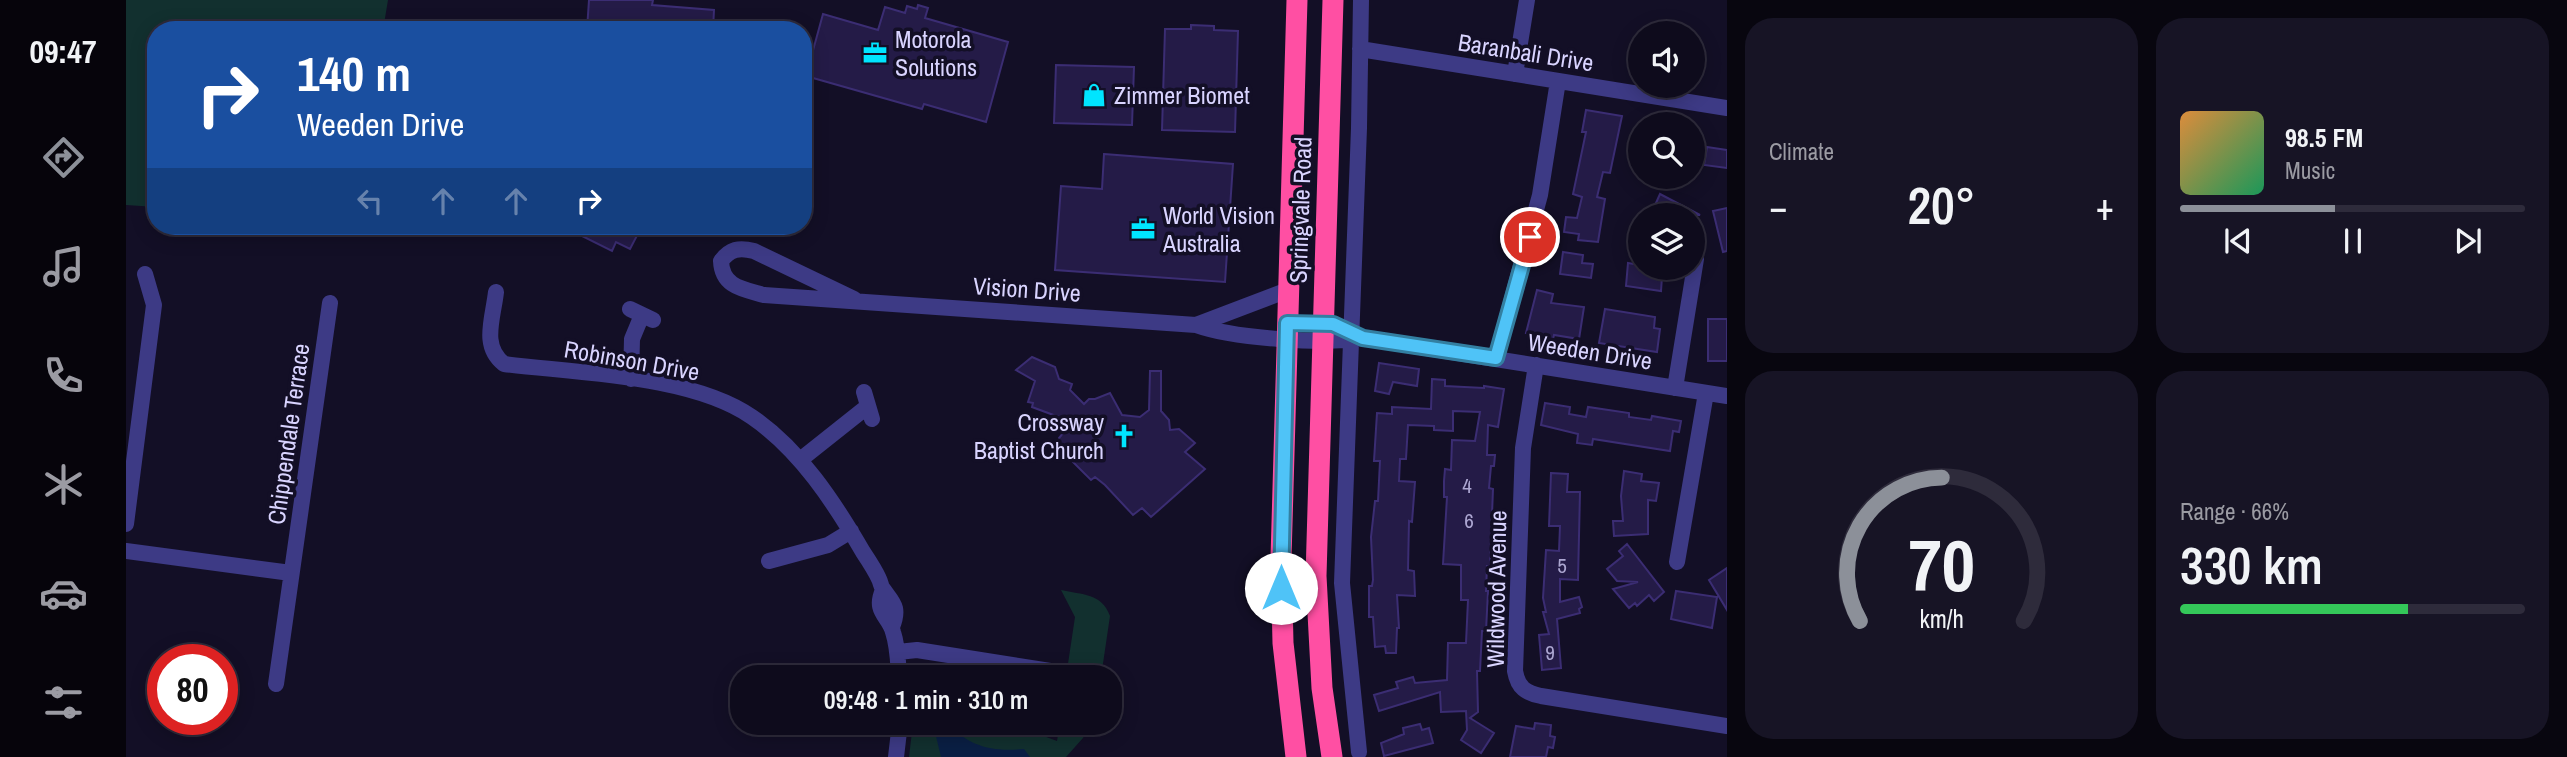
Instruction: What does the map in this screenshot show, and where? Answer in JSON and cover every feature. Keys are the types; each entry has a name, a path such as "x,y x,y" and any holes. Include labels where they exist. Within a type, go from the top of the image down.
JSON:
{"highway":[{"name":"Springvale Road","path":"1296,757 1285,667 1281,588 1297,0"},
{"name":"Springvale Road","path":"1332,757 1322,688 1316,586 1333,0"}],"street":[{"path":"1359,752 1342,583 1355,336 1361,0"},
{"path":"1515,74 1527,0"},
{"name":"Baranbali Drive","path":"1360,50 1727,108"},
{"path":"1496,358 1538,206 1558,81"},
{"name":"Vision Drive","path":"854,299 754,251 741,248 728,252 721,261 723,277 734,287 764,295 854,299 1196,325 1210,330 1287,330"},
{"path":"126,524 130,450 154,306 145,274"},
{"path":"1675,388 1693,280"},
{"name":"Vision Drive","path":"1196,325 1288,290"},
{"name":"Robinson Drive","path":"495,292 489,344 493,355 504,364 631,379 688,389 751,415 800,460 851,531 883,590 892,598 895,618 892,627 899,665"},
{"name":"Chippendale Terrace","path":"276,684 330,303"},
{"path":"631,379 632,339 642,315"},
{"name":"Weeden Drive","path":"1287,330 1355,336 1727,396"},
{"name":"Wildwood Avenue","path":"1536,365 1523,448 1515,671 1520,686 1531,694 1727,726"},
{"path":"1677,562 1706,393"},
{"path":"800,460 868,405"},
{"path":"769,561 828,545 851,531"},
{"path":"126,551 291,572"},
{"path":"898,652 917,650 1012,665"},
{"path":"896,757 899,735"}],"green space":[{"path":"126,0 388,0 384,21 147,21 147,206 126,205"},
{"path":"1061,590 1097,599 1106,608 1110,616 1103,665 1068,665 1075,617"},
{"path":"912,735 1041,735 1057,741 1058,735 1084,735 1066,757 909,757"}],"water":[{"path":"936,735 960,735 990,748 1024,749 1030,757 941,757"}],"building":[{"path":"589,0 653,0 652,5 714,10 713,21 588,21"},
{"name":"Motorola Solutions","path":"918,5 928,8 925,18 1008,42 986,122 924,104 922,109 812,78 812,54 823,14 878,30 885,7 905,13 907,6 917,9"},
{"path":"1191,25 1238,31 1235,132 1162,130 1165,29 1191,29"},
{"name":"Zimmer Biomet","path":"1056,65 1134,67 1132,125 1054,123"},
{"path":"1586,110 1622,116 1610,173 1603,172 1597,197 1605,199 1598,242 1578,240 1579,234 1564,232 1566,217 1577,218 1582,197 1573,194 1586,132 1582,132"},
{"path":"1707,147 1727,150 1727,168 1705,165"},
{"name":"World Vision Australia","path":"1104,154 1233,164 1225,282 1055,270 1061,186 1102,189"},
{"path":"1660,194 1677,203 1656,203"},
{"path":"1727,208 1727,251 1723,252 1713,211"},
{"path":"580,235 637,235 630,249 616,242 612,251"},
{"path":"1563,252 1583,255 1582,263 1593,264 1591,278 1560,274"},
{"path":"1628,263 1628,280 1662,280 1661,291 1626,286"},
{"path":"1537,290 1553,294 1551,303 1584,307 1579,339 1554,335 1553,339 1526,333"},
{"path":"1605,309 1655,317 1654,328 1660,329 1657,352 1599,343"},
{"path":"1708,319 1727,319 1727,361 1708,361"},
{"name":"Crossway Baptist Church","path":"1032,357 1055,367 1059,379 1072,384 1070,390 1084,404 1089,399 1110,393 1122,415 1140,417 1149,410 1150,371 1161,371 1161,411 1169,420 1170,430 1179,429 1195,443 1185,452 1205,469 1151,517 1142,508 1133,515 1105,485 1095,477 1091,480 1066,455 1062,455 1059,438 1064,432 1060,427 1067,420 1032,407 1033,403 1028,402 1035,381 1016,370"},
{"path":"1379,363 1419,369 1417,386 1393,382 1389,394 1375,391"},
{"path":"1432,379 1445,380 1445,386 1504,389 1498,427 1488,425 1487,455 1495,455 1489,488 1493,489 1490,566 1487,566 1486,631 1482,631 1480,671 1477,671 1478,712 1470,718 1494,733 1481,753 1461,740 1467,730 1466,711 1441,712 1440,692 1379,711 1374,695 1398,688 1396,682 1413,677 1415,683 1447,680 1448,643 1466,643 1468,600 1461,600 1461,565 1443,564 1447,497 1444,497 1444,481 1445,469 1451,470 1452,440 1475,441 1480,412 1453,411 1453,431 1434,430 1434,426 1408,425 1406,459 1400,459 1399,481 1415,482 1412,522 1409,521 1408,570 1414,571 1415,596 1397,595 1399,628 1396,653 1386,653 1385,646 1375,647 1373,617 1369,617 1369,586 1372,586 1373,580 1371,537 1375,501 1378,501 1380,461 1374,461 1377,413 1392,414 1392,407 1431,409"},
{"path":"1545,403 1570,407 1569,414 1586,417 1588,407 1629,413 1629,417 1651,420 1652,416 1681,421 1679,432 1673,431 1670,451 1593,439 1592,445 1577,443 1578,434 1541,425"},
{"path":"1624,471 1642,474 1641,481 1659,483 1656,501 1648,500 1648,534 1614,536 1613,521 1623,521 1621,496"},
{"path":"1551,473 1568,474 1567,492 1580,492 1578,580 1560,579 1560,602 1579,597 1582,607 1579,609 1580,613 1557,619 1561,668 1542,670 1539,635 1549,634 1543,612 1546,612 1543,598 1546,550 1559,551 1560,526 1549,526"},
{"path":"1627,544 1664,592 1654,601 1649,595 1637,606 1635,603 1629,608 1613,589 1638,582 1617,581 1607,569 1623,556 1619,551"},
{"path":"1727,568 1727,610 1709,580"},
{"path":"1676,591 1717,597 1712,628 1671,619"},
{"path":"1535,723 1551,725 1550,736 1555,737 1553,748 1548,747 1546,757 1510,757 1516,726 1534,729"},
{"path":"1420,724 1422,730 1429,728 1433,743 1384,756 1381,743 1404,734 1403,728"}],"place":[{"name":"Motorola Solutions","path":"875,53"},
{"name":"Zimmer Biomet","path":"1094,95"},
{"name":"World Vision Australia","path":"1143,229"},
{"name":"Crossway Baptist Church","path":"1124,436"}],"route":[{"path":"1281,588 1287,323 1333,324 1363,338 1496,358 1530,237"}]}
